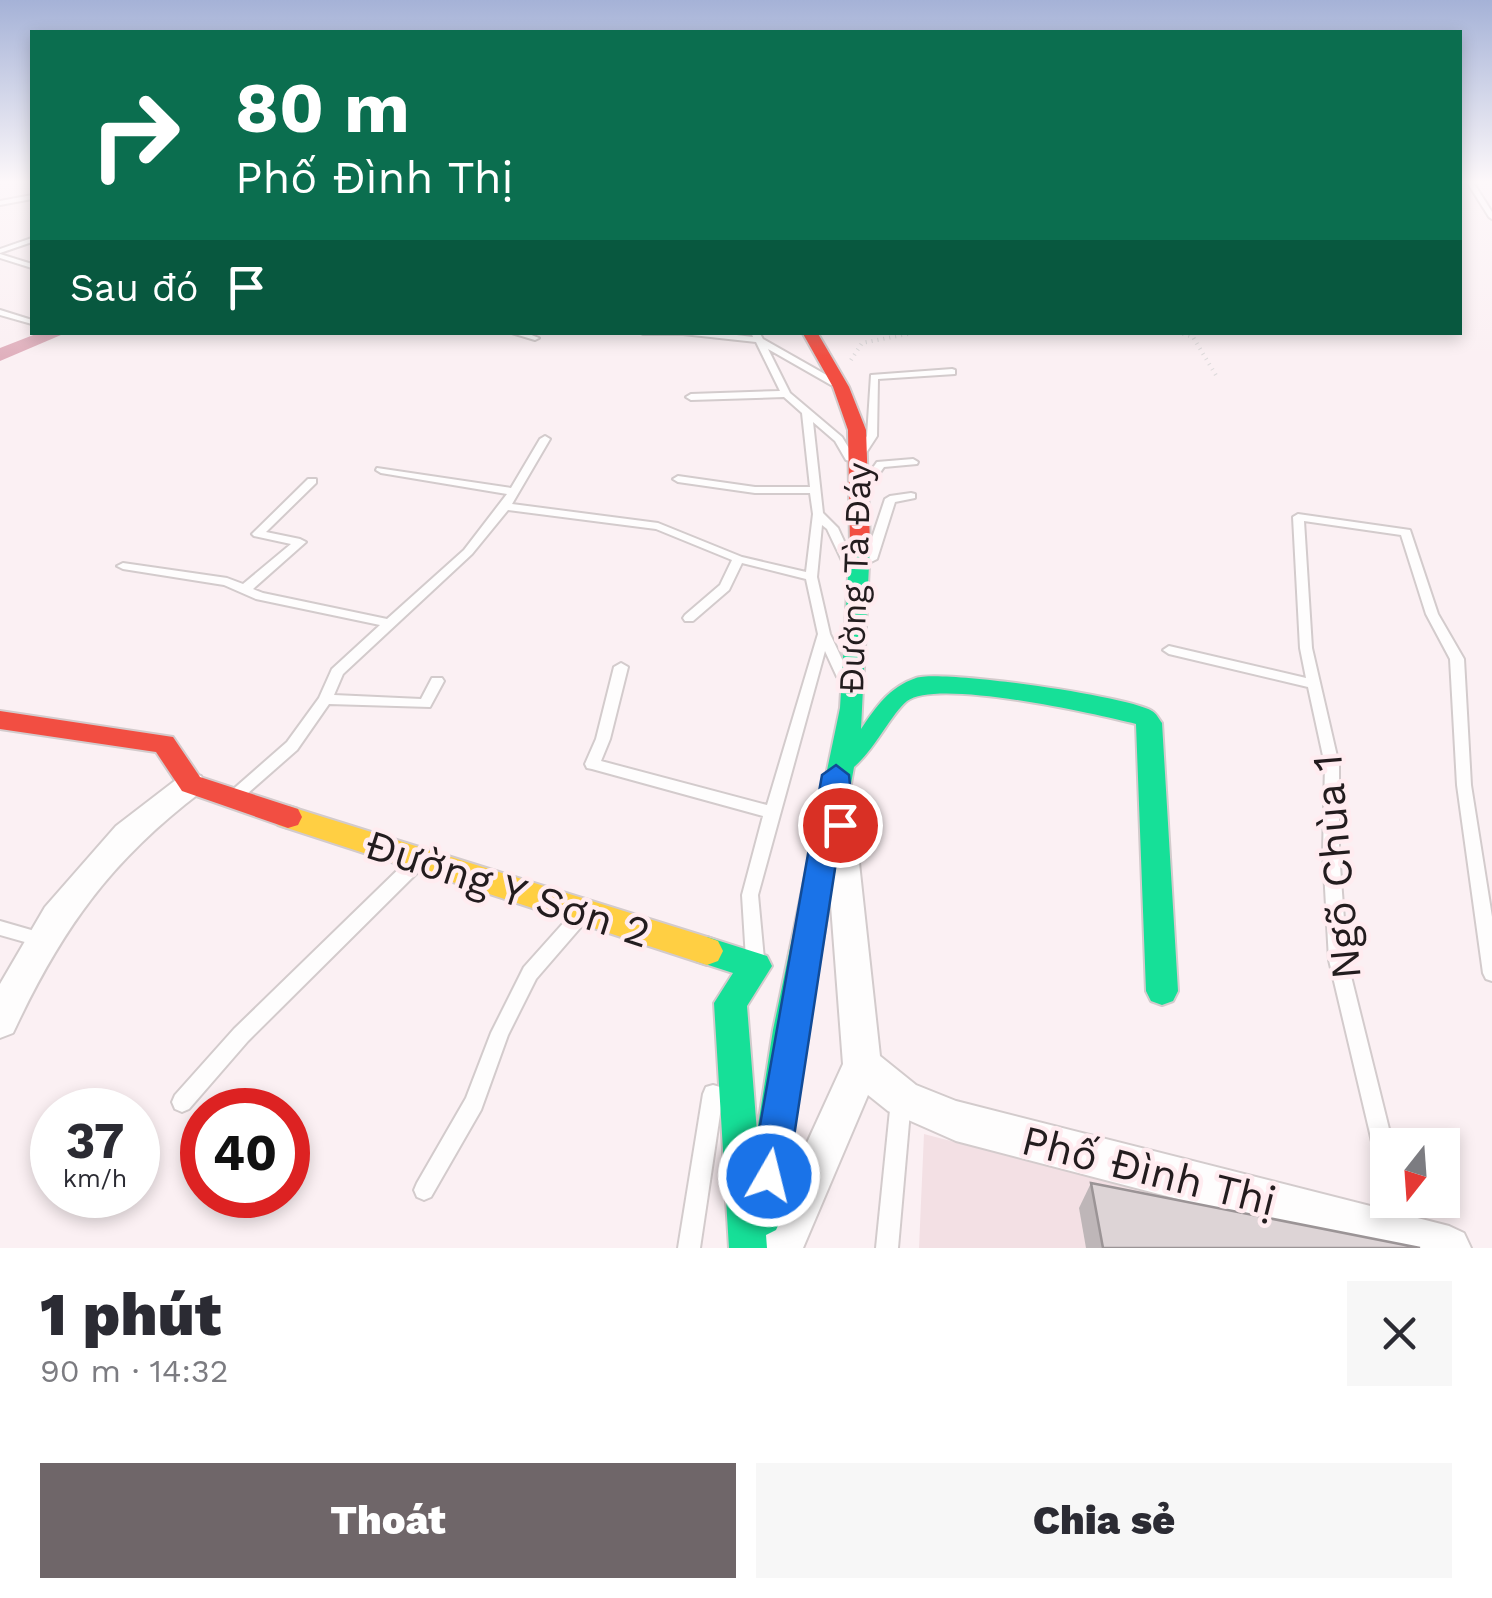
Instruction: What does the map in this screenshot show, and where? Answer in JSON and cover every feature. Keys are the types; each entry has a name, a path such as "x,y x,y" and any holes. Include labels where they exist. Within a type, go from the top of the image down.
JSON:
{"street":[{"name":"Đường Tà Đáy","path":"781,1245 790,1030 852,708 861,584 857,500 860,459 836,379 811,335"},
{"path":"781,1245 862,1065 837,771 863,744 897,696 924,684 1059,696 1144,717 1149,723 1162,991"},
{"path":"0,720 164,744 176,755 185,780 191,784 136,822 97,863 38,939 0,1020"},
{"name":"Đường Y Sơn 2","path":"191,784 418,861 756,966"},
{"path":"748,1248 730,1003 756,966"},
{"name":"Phố Đình Thị","path":"862,1065 902,1098 970,1124 1370,1211"},
{"name":"Phố Đình Thị","path":"1401,1218 1449,1248"}],"lane":[{"path":"0,254 30,241"},
{"path":"0,254 30,265"},
{"path":"0,312 30,321"},
{"path":"524,335 535,338"},
{"path":"757,336 836,379"},
{"path":"757,336 786,394 860,459 872,436 874,377 952,372"},
{"path":"691,397 786,394"},
{"path":"807,413 818,514 811,577 824,634 834,648 852,708"},
{"path":"233,798 292,746 326,699 338,672 468,552 505,506 510,491 545,439"},
{"path":"857,500 881,464 913,462"},
{"path":"382,470 510,491"},
{"path":"678,479 755,490 816,490"},
{"path":"245,589 300,542 258,534 312,482"},
{"path":"861,584 884,509 890,499 911,496"},
{"path":"505,506 658,526 738,558 811,577"},
{"path":"818,514 832,528 861,584"},
{"name":"Ngõ Chùa 1","path":"1379,1128 1338,960 1331,852 1332,765 1313,684 1298,517 1406,532 1432,614 1457,658 1464,785 1492,973"},
{"path":"689,618 725,587 738,558"},
{"path":"123,566 227,582 260,596 388,623"},
{"path":"756,966 750,895 824,634"},
{"path":"1169,650 1313,684"},
{"path":"620,666 609,701 608,734 592,764 772,812"},
{"path":"326,699 425,704 437,681"},
{"path":"194,1088 241,1035 418,861"},
{"path":"424,1190 474,1102 500,1034 530,973 583,913"},
{"path":"0,928 38,939"},
{"path":"689,1248 730,1003"},
{"path":"887,1248 902,1098"}],"path":[{"path":"836,379 862,343 903,335"},
{"path":"1186,335 1192,337 1218,378"}],"shaded area":[{"path":"924,1134 1362,1248 919,1248"}],"building":[{"path":"1091,1183 1420,1248 1103,1248"}],"waterway":[{"path":"0,355 51,335"}],"traffic: fast":[{"path":"763,1217 790,1030 852,708 860,544"},
{"path":"839,765 863,745 897,696 924,684 1059,697 1144,717 1149,723 1162,991"},
{"path":"707,951 756,966 730,1003 748,1248"}],"traffic: slow":[{"path":"288,817 707,951"}],"traffic: jam":[{"path":"811,335 841,387 857,430 860,544"},
{"path":"0,720 164,744 191,784 288,817"}],"route":[{"path":"769,1176 790,1030 836,775 840,825"}]}
